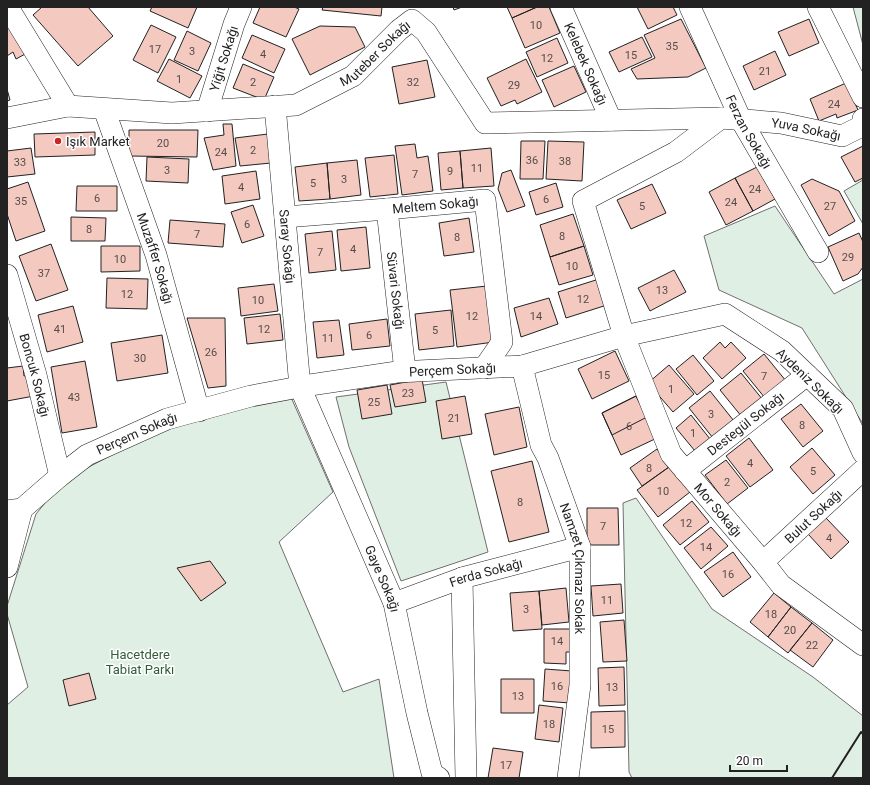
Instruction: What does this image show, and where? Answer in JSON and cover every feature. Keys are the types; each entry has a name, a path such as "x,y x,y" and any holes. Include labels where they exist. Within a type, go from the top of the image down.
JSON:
{"street":[{"name":"Yiğit Sokağı","path":"206,111 234,24 241,7"},
{"name":"Kelebek Sokağı","path":"561,7 611,120"},
{"name":"Ferzan Sokağı","path":"690,7 731,119 818,252"},
{"path":"818,7 863,98"},
{"path":"9,9 68,106"},
{"name":"Muteber Sokağı","path":"7,118 68,106 172,113 296,105 353,76 413,14 485,123 731,119"},
{"name":"Saray Sokağı","path":"275,106 300,387"},
{"name":"Muzaffer Sokağı","path":"104,109 156,255 199,411"},
{"name":"Yuva Sokağı","path":"731,119 781,123 842,136 862,126 863,119"},
{"path":"624,336 584,201 676,152 731,119"},
{"name":"Meltem Sokağı","path":"285,216 484,200 502,342 484,368"},
{"name":"Süvari Sokağı","path":"387,209 405,372"},
{"name":"Boncuk Sokağı","path":"7,275 36,375 60,476"},
{"name":"Aydeniz Sokağı","path":"624,336 725,314 782,351 842,409 863,453"},
{"name":"Perçem Sokağı","path":"15,510 87,455 167,419 250,396 300,387 405,372 522,366 624,336"},
{"name":"Mor Sokağı","path":"624,336 671,454 781,585 863,645"},
{"name":"Namzet Çıkmazı Sokak","path":"522,366 541,445 548,458 580,547 580,685 568,778"},
{"name":"Destegül Sokağı","path":"685,470 806,375"},
{"name":"Gaye Sokağı","path":"300,387 394,603 417,713 432,773 439,778"},
{"name":"Bulut Sokağı","path":"763,562 863,470"},
{"path":"7,567 15,510"},
{"name":"Ferda Sokağı","path":"394,603 462,578 580,547"},
{"path":"462,578 466,778"}],"green space":[{"path":"853,7 863,7 863,45"},
{"path":"863,180 863,224 844,191"},
{"path":"775,206 834,294 863,279 863,424 802,328 719,290 704,236"},
{"path":"446,382 488,552 401,581 349,447 336,397"},
{"name":"Hacetdere Tabiat Parkı","path":"290,395 333,492 279,542 343,692 379,679 394,778 7,778 7,705 28,687 7,614 7,606 36,514 64,480 173,423"},
{"path":"636,498 712,609 813,677 863,716 863,778 632,778 629,772 623,503"}],"building":[{"path":"42,7 88,7 113,36 78,66 33,15"},
{"path":"152,7 197,7 188,28 150,11"},
{"path":"260,7 294,7 299,9 286,37 253,23"},
{"path":"323,7 382,7 381,16 322,10"},
{"path":"453,7 462,7 454,10"},
{"path":"507,7 537,7 512,18"},
{"path":"537,7 549,7 560,33 525,48 512,18"},
{"path":"637,7 673,7 677,15 648,29"},
{"path":"681,19 706,68 688,77 637,79 631,69 655,58 644,35"},
{"path":"809,19 819,43 789,56 778,32"},
{"path":"7,25 27,53 16,59 13,52 7,56"},
{"path":"151,25 176,37 158,73 133,60"},
{"path":"320,26 355,27 365,47 310,75 292,39"},
{"path":"187,31 211,43 198,71 174,60"},
{"path":"252,35 285,49 274,73 242,58"},
{"path":"642,37 652,57 619,72 609,52"},
{"path":"557,38 568,63 537,77 526,52"},
{"path":"775,51 786,75 754,90 743,66"},
{"path":"169,59 202,76 190,98 157,81"},
{"path":"526,59 542,92 517,104 515,100 501,106 487,78"},
{"path":"427,60 435,97 399,104 392,67"},
{"path":"243,64 274,77 264,100 233,88"},
{"path":"574,66 586,92 554,107 542,80"},
{"path":"846,83 858,110 837,118 836,114 819,121 810,99"},
{"path":"7,89 10,100 7,101"},
{"path":"223,124 232,124 236,166 213,170 204,138 224,135"},
{"path":"129,130 198,130 197,157 129,156"},
{"path":"95,132 95,155 35,157 34,134"},
{"path":"268,134 271,163 240,166 235,138"},
{"path":"521,141 545,141 543,179 520,179"},
{"path":"548,141 584,142 582,181 546,179"},
{"path":"415,144 417,158 428,156 433,191 402,195 395,146"},
{"path":"863,146 863,178 855,182 841,157"},
{"path":"31,148 35,174 7,177 7,151"},
{"path":"491,148 494,186 463,188 460,151"},
{"path":"460,151 463,188 441,190 438,153"},
{"path":"394,155 398,194 370,197 365,158"},
{"path":"147,157 189,159 188,183 146,181"},
{"path":"357,160 361,195 330,199 327,163"},
{"path":"327,163 330,199 299,201 295,167"},
{"path":"757,167 775,199 753,211 735,178"},
{"path":"511,170 525,206 507,212 498,189 502,173"},
{"path":"256,171 260,199 225,204 222,176"},
{"path":"735,178 753,211 726,225 709,192"},
{"path":"812,179 839,191 855,221 829,236 801,185"},
{"path":"28,182 45,231 16,241 7,214 7,189"},
{"path":"556,183 563,207 536,215 529,192"},
{"path":"652,184 666,213 631,229 617,200"},
{"path":"77,186 117,186 117,211 76,211"},
{"path":"253,205 264,236 242,243 231,212"},
{"path":"573,214 584,246 550,257 540,225"},
{"path":"71,217 106,218 105,241 71,241"},
{"path":"469,218 474,252 444,256 439,223"},
{"path":"170,220 225,224 223,247 168,243"},
{"path":"366,227 370,268 341,271 337,230"},
{"path":"332,231 336,270 309,273 305,234"},
{"path":"859,233 863,242 863,267 858,274 843,281 828,247"},
{"path":"51,244 68,290 36,301 19,256"},
{"path":"101,246 140,246 140,271 101,272"},
{"path":"584,246 593,275 559,285 550,257"},
{"path":"674,270 686,292 650,311 638,288"},
{"path":"107,278 148,279 147,309 106,308"},
{"path":"599,279 607,305 566,318 558,292"},
{"path":"274,284 278,311 241,316 238,288"},
{"path":"487,286 494,342 457,347 450,290"},
{"path":"549,298 558,324 521,337 514,308"},
{"path":"73,306 83,342 47,352 38,315"},
{"path":"451,310 454,346 419,350 415,314"},
{"path":"280,314 283,340 247,344 244,318"},
{"path":"187,318 225,318 226,386 208,388"},
{"path":"387,319 390,346 352,350 349,324"},
{"path":"339,320 344,355 317,358 313,322"},
{"path":"162,335 168,373 117,381 111,343"},
{"path":"720,342 725,348 731,342 746,358 722,379 703,358"},
{"path":"615,351 629,381 592,399 578,369"},
{"path":"764,354 786,381 765,398 743,371"},
{"path":"693,355 714,381 697,395 676,369"},
{"path":"85,361 97,427 62,433 51,367"},
{"path":"669,365 694,394 673,412 648,383"},
{"path":"23,366 24,376 30,375 34,396 7,401 7,368"},
{"path":"741,373 763,400 742,417 720,390"},
{"path":"422,379 426,402 395,407 390,385"},
{"path":"387,385 392,414 362,419 357,390"},
{"path":"710,391 734,421 713,438 689,408"},
{"path":"465,396 472,434 442,439 436,401"},
{"path":"636,396 657,438 621,455 602,413"},
{"path":"636,396 647,417 612,435 602,413"},
{"path":"801,404 823,431 803,447 781,419"},
{"path":"519,407 527,447 494,455 485,414"},
{"path":"691,415 710,439 695,451 676,428"},
{"path":"749,438 773,470 750,487 726,456"},
{"path":"812,448 835,475 813,494 790,467"},
{"path":"657,449 669,467 642,486 630,468"},
{"path":"726,460 748,488 727,504 705,475"},
{"path":"532,461 549,532 509,542 491,471"},
{"path":"669,467 690,492 658,517 637,490"},
{"path":"692,501 709,522 680,545 663,525"},
{"path":"587,508 618,508 619,545 587,545"},
{"path":"826,518 849,542 831,559 808,534"},
{"path":"711,527 728,546 701,569 684,548"},
{"path":"733,552 751,577 723,597 704,572"},
{"path":"210,561 226,583 201,601 177,568"},
{"path":"621,584 623,613 593,616 591,586"},
{"path":"566,588 569,622 542,625 539,591"},
{"path":"539,591 542,629 513,631 510,593"},
{"path":"774,593 791,607 768,637 750,622"},
{"path":"791,607 812,623 788,653 768,637"},
{"path":"624,620 627,661 603,662 600,622"},
{"path":"812,623 833,640 813,667 790,650"},
{"path":"544,629 571,629 571,652 566,652 566,664 544,663"},
{"path":"624,667 625,705 599,706 598,668"},
{"path":"545,669 572,671 570,703 543,701"},
{"path":"89,673 96,699 69,706 63,680"},
{"path":"501,679 534,679 534,713 501,713"},
{"path":"539,705 563,708 559,742 535,739"},
{"path":"625,711 625,747 591,748 591,712"},
{"path":"493,748 523,752 519,778 488,778"}],"wall":[{"path":"832,778 861,732 863,734"}],"place":[{"name":"Işık Market","path":"58,141"}]}
